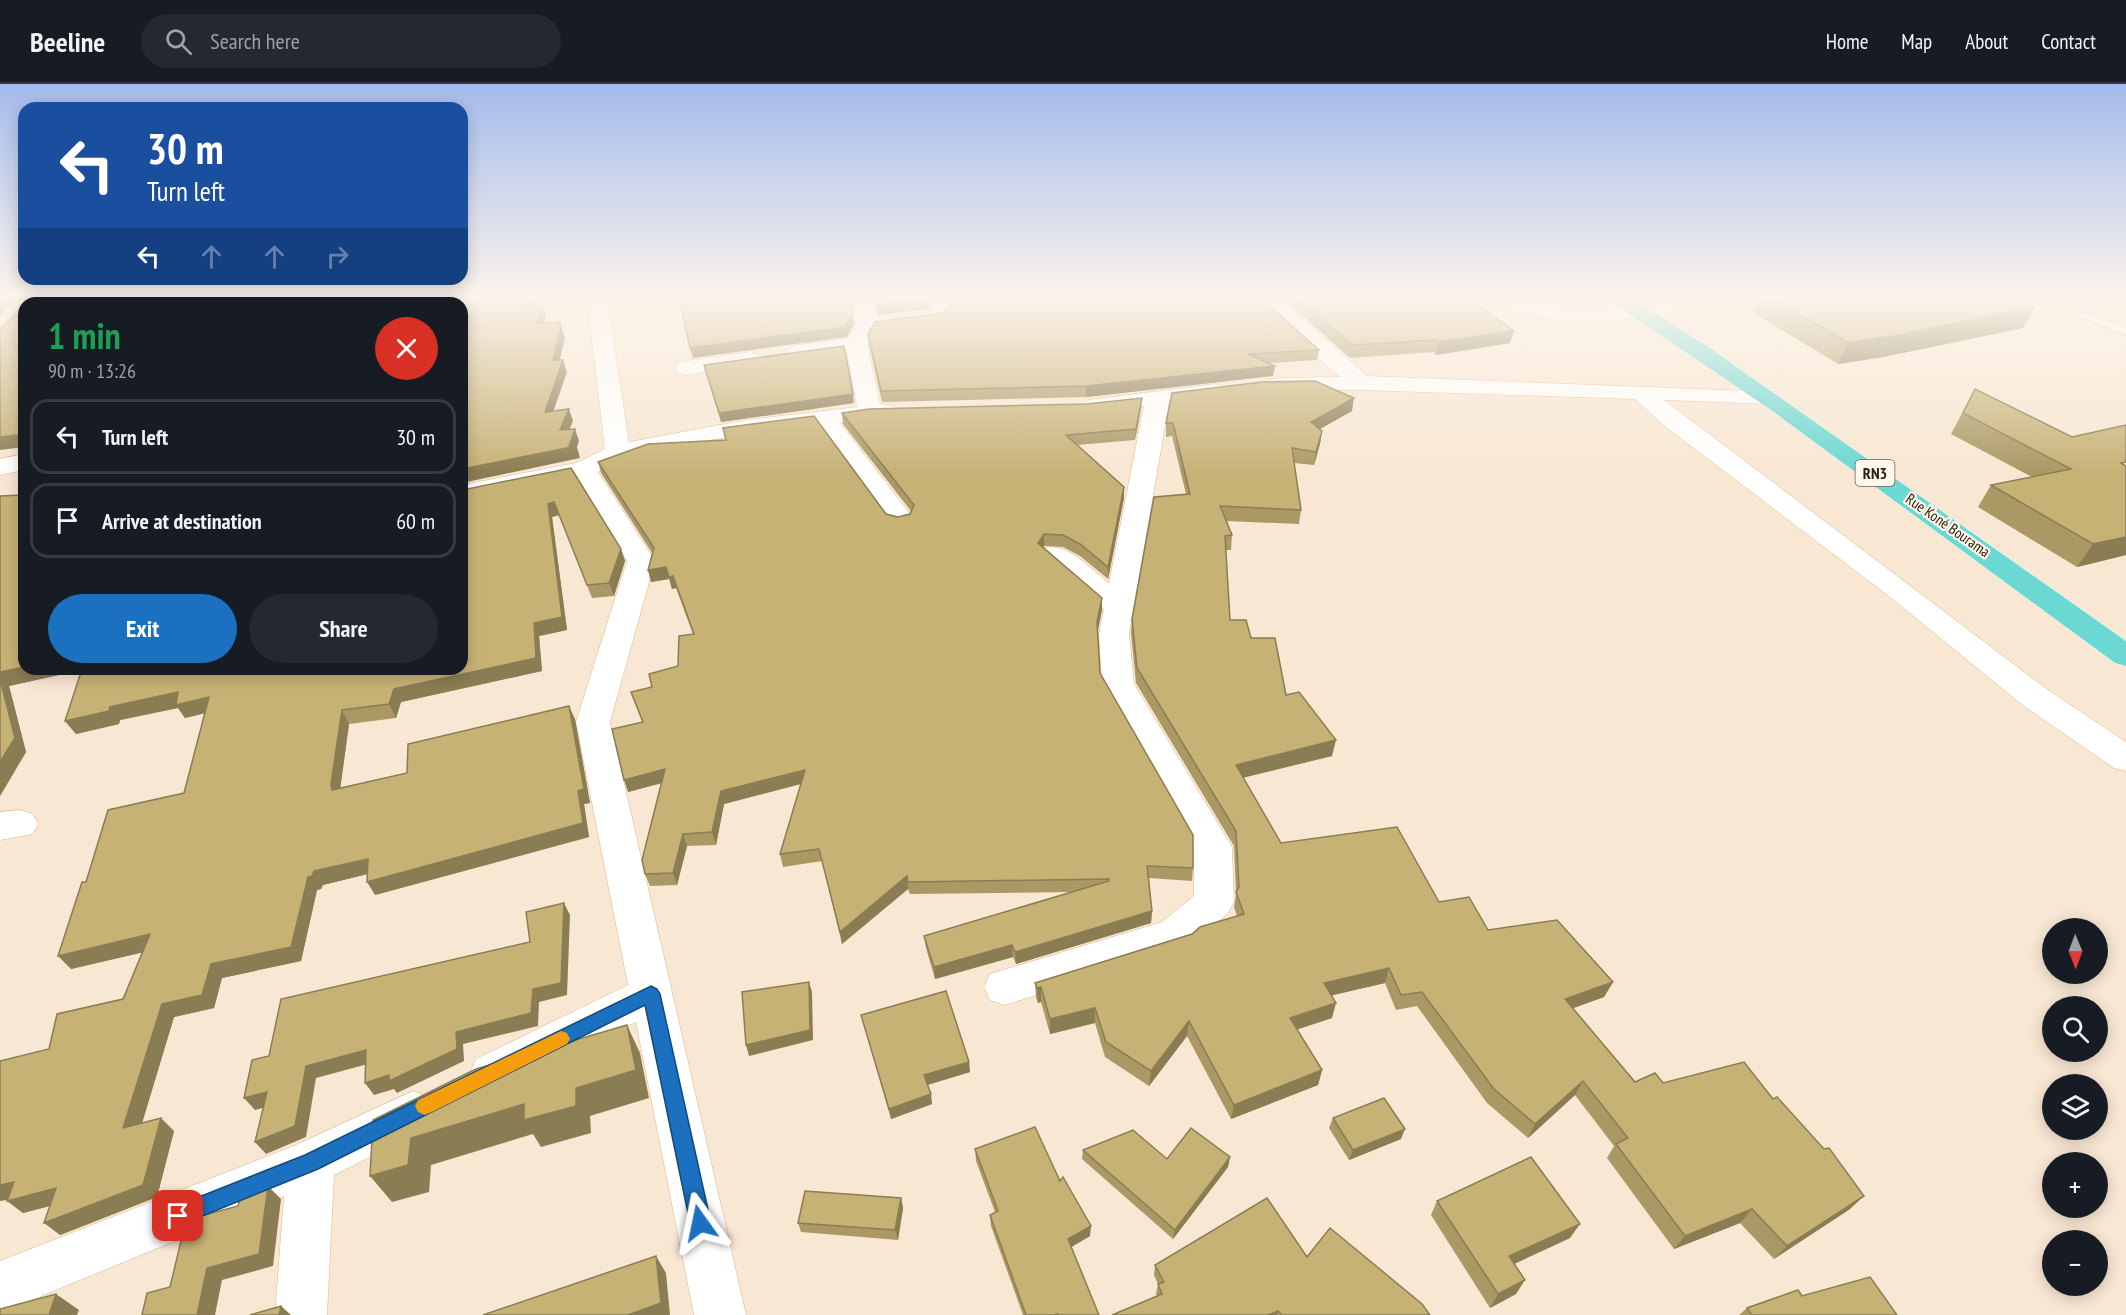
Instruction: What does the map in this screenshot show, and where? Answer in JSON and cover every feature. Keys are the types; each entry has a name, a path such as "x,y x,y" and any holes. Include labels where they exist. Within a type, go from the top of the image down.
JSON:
{"highway":[{"name":"Rue Koné Bourama","path":"1706,356 1995,558 2126,656"}],"street":[{"path":"605,356 618,452"},
{"path":"686,368 768,356"},
{"path":"864,356 870,411"},
{"path":"1330,356 1361,383"},
{"path":"1075,406 1248,387 1361,383 1767,397"},
{"path":"1642,394 1671,419 1885,579 2036,698 2126,759"},
{"path":"1005,987 1175,935 1214,902 1213,847 1193,809 1118,684 1114,634 1158,397"},
{"path":"468,492 583,469 618,452 746,427 870,411 904,411"},
{"path":"824,417 899,518"},
{"path":"0,467 18,463"},
{"path":"583,469 641,561 593,722 720,1315"},
{"path":"1054,555 1119,606"},
{"path":"0,1287 311,1162 651,994"},
{"path":"301,1315 311,1162"}],"building":[{"path":"0,356 18,356 18,435 0,437"},
{"path":"468,356 554,356 553,360 563,360 545,412 569,409 560,430 575,429 569,447 577,446 468,468"},
{"path":"767,356 846,356 853,394 719,413 704,365"},
{"path":"873,356 1254,356 1275,366 1086,386 881,391"},
{"path":"1315,381 1354,398 1311,422 1322,431 1316,452 1292,448 1301,510 1220,506 1232,535 1225,536 1230,620 1246,620 1251,638 1275,638 1286,695 1299,692 1336,740 1236,765 1281,843 1397,827 1439,902 1469,897 1488,930 1557,920 1613,982 1565,999 1635,1082 1655,1073 1663,1083 1744,1062 1773,1099 1777,1097 1824,1149 1829,1148 1864,1196 1787,1246 1752,1209 1685,1236 1616,1144 1628,1138 1583,1081 1535,1124 1494,1089 1422,992 1401,995 1389,968 1324,983 1336,1003 1290,1018 1322,1070 1234,1105 1189,1021 1151,1071 1106,1042 1095,1008 1050,1019 1041,987 1037,988 1035,983 1192,934 1200,927 1244,914 1236,892 1239,887 1236,831 1137,668 1132,619 1154,497 1190,494 1173,423 1166,423 1172,393 1262,382"},
{"path":"1975,389 2072,437 2126,425 2126,462 2121,463 2126,466 2126,537 2093,544 1991,485 2071,469 1963,413"},
{"path":"1142,398 1136,429 1066,435 1124,487 1108,567 1080,544 1063,535 1044,534 1038,543 1102,598 1097,622 1100,673 1193,835 1193,868 1147,866 1152,911 1015,952 1012,945 934,967 924,936 1109,881 1109,879 908,882 907,876 840,932 819,849 780,854 805,770 721,791 712,832 683,834 673,873 645,874 642,860 665,769 624,780 612,729 643,722 631,692 652,687 649,674 678,666 679,636 694,634 673,576 669,577 666,567 648,570 654,548 598,462 648,444 726,440 723,428 814,416 886,514 898,517 910,514 914,505 842,413 869,409 1086,404"},
{"path":"571,468 621,549 609,583 587,585 554,502 548,504 562,617 534,623 536,658 468,673 468,489"},
{"path":"18,495 18,668 0,672 0,496"},
{"path":"80,675 458,675 394,689 389,704 342,710 332,790 407,773 408,744 569,706 584,789 578,791 583,823 367,882 368,859 314,871 312,876 308,877 291,947 211,964 202,995 162,1004 123,1128 161,1118 143,1185 44,1223 56,1188 7,1201 14,1182 0,1185 0,1061 49,1049 57,1014 123,999 150,934 58,956 82,882 86,882 108,810 184,793 209,697 176,705 178,692 110,707 109,711 65,721"},
{"path":"0,679 15,738 0,762"},
{"path":"564,903 561,983 533,989 531,1013 456,1032 457,1049 389,1081 389,1075 365,1083 366,1050 306,1066 295,1126 255,1142 267,1092 244,1098 252,1060 269,1056 281,999 530,942 526,912"},
{"path":"809,982 810,1030 746,1045 742,992"},
{"path":"946,991 969,1062 924,1075 931,1094 889,1109 861,1015"},
{"path":"627,1025 636,1070 576,1088 576,1106 524,1120 524,1104 411,1138 408,1165 370,1176 373,1120 476,1069"},
{"path":"1384,1098 1405,1129 1353,1150 1333,1118"},
{"path":"1035,1127 1060,1181 1063,1177 1091,1226 1068,1239 1099,1315 1026,1315 990,1215 998,1211 975,1149"},
{"path":"1191,1128 1230,1157 1175,1230 1083,1150 1133,1130 1167,1159"},
{"path":"1531,1157 1580,1224 1509,1256 1525,1280 1498,1294 1437,1201"},
{"path":"268,1186 259,1254 207,1268 197,1315 142,1315 147,1293 170,1287 186,1220 238,1206 240,1198"},
{"path":"805,1191 901,1198 895,1230 798,1223"},
{"path":"1267,1198 1307,1257 1330,1228 1422,1304 1430,1315 1282,1315 1278,1311 1268,1315 1112,1315 1162,1294 1158,1284 1164,1282 1155,1265"},
{"path":"656,1256 661,1303 628,1315 483,1315"},
{"path":"1870,1277 1897,1315 1752,1315 1747,1308 1798,1290 1802,1296"},
{"path":"56,1294 49,1315 0,1315 0,1309"},
{"path":"281,1306 279,1315 250,1315"}],"slow traffic":[{"path":"425,1106 561,1039"}],"route":[{"path":"178,1216 311,1162 651,994 700,1223"}]}
